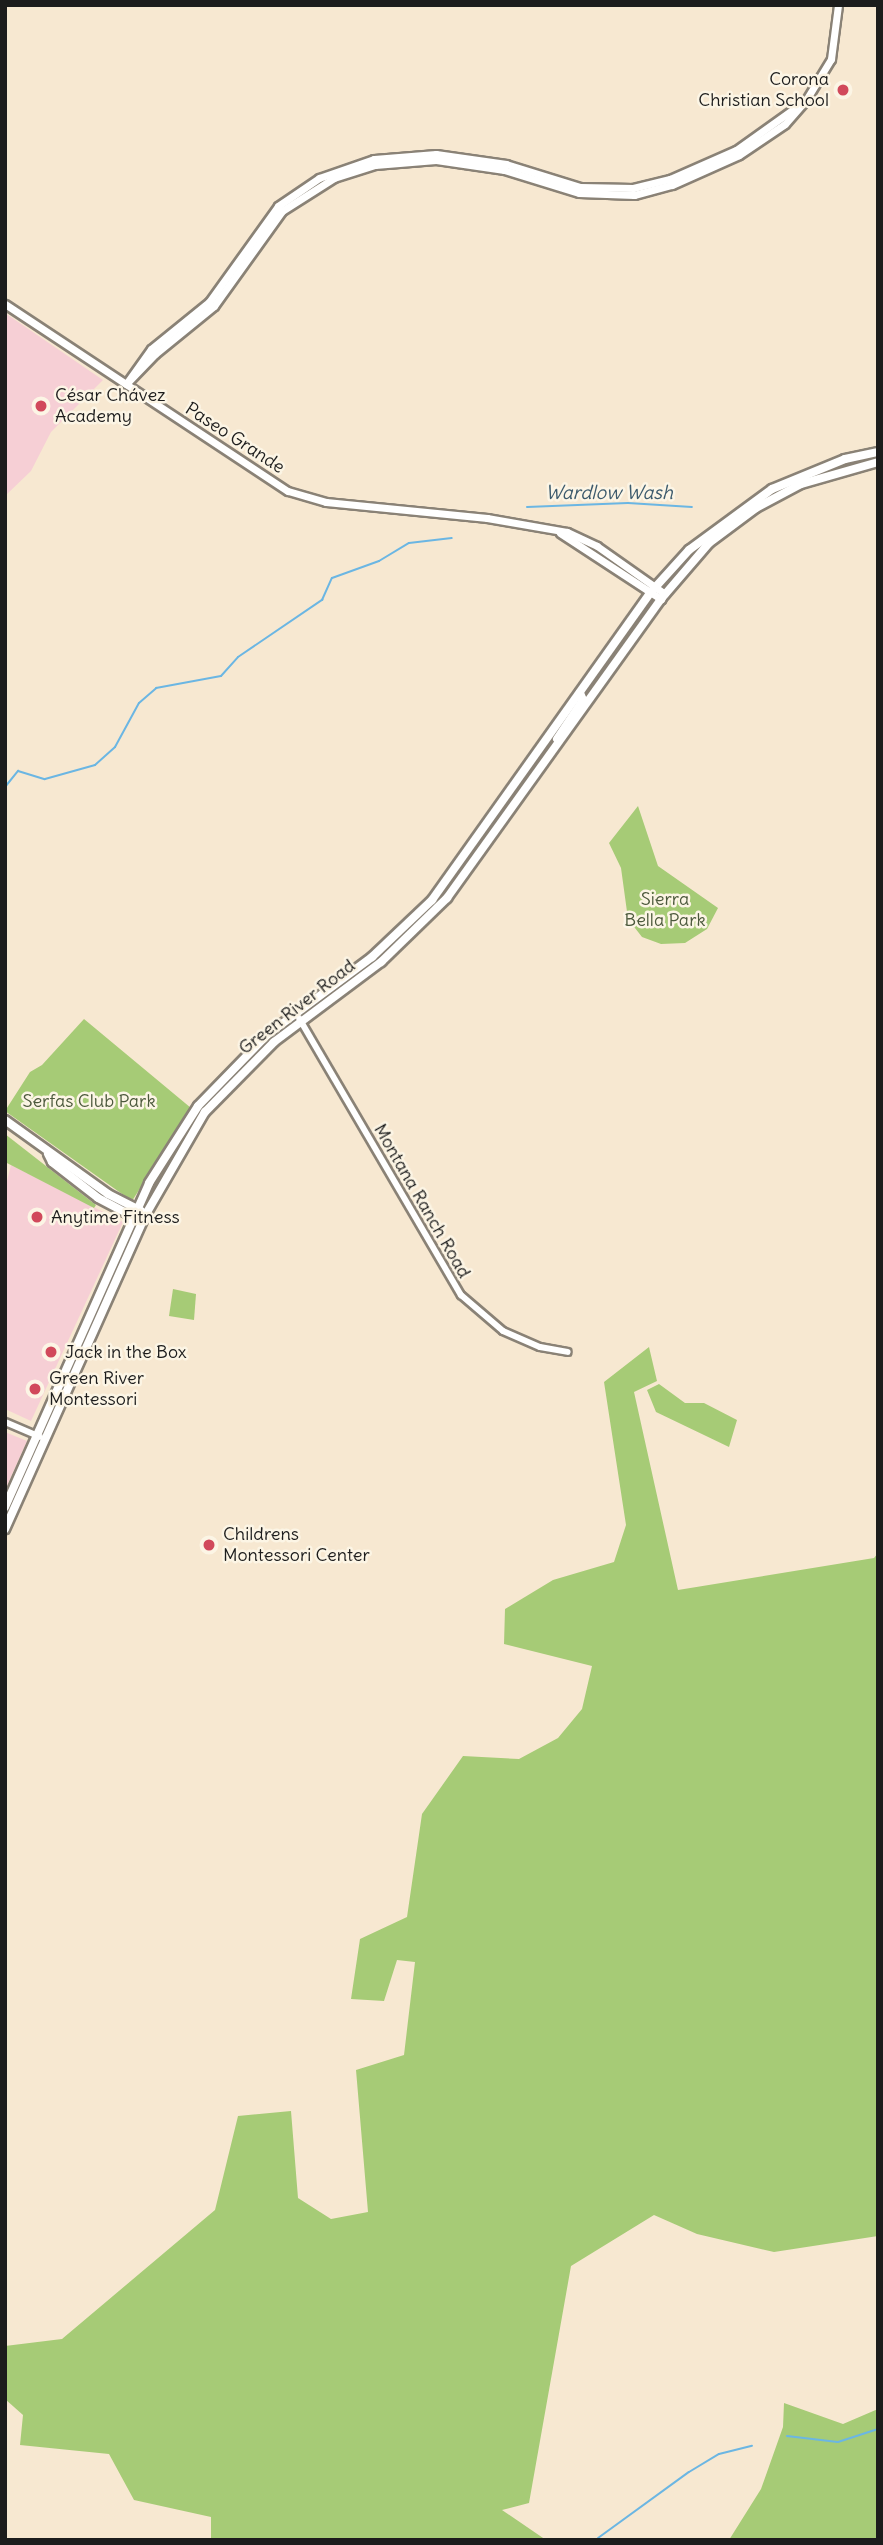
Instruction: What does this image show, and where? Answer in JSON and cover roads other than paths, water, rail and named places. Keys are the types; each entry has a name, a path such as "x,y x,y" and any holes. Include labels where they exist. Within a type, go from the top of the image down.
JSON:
{"main road":[{"path":"126,384 155,354 214,306 278,206 306,185 355,163 400,156 457,155 506,164 580,187 633,188 670,179 736,150 806,100 831,59 838,35 838,5"},
{"name":"Paseo Grande","path":"5,304 274,484 307,498 522,523 587,540 663,596"},
{"name":"Green River Road","path":"5,1507 41,1438 145,1218 205,1112 245,1068 298,1017 372,957 432,900 654,589 689,550 740,508 788,481 830,464 878,452"},
{"name":"Green River Road","path":"6,1527 135,1213 167,1152 198,1106 244,1056 423,925 465,875 663,596 725,529 773,498 822,476 878,462"},
{"path":"551,755 583,700 580,693"},
{"path":"5,1120 48,1154 145,1218"}],"street":[{"name":"Montana Ranch Road","path":"298,1017 461,1295 503,1331 540,1347 568,1352"},
{"path":"5,1422 41,1438"}],"waterway":[{"name":"Wardlow Wash","path":"527,507 628,503 692,507"},
{"name":"Wardlow Wash","path":"5,787 18,771 45,779 95,765 115,747 139,703 156,688 221,676 238,657 322,600 332,578 379,561 409,543 452,538"},
{"path":"787,2436 838,2442 878,2429"},
{"path":"598,2538 689,2472 719,2454 752,2446"}],"place":[{"name":"Corona Christian School","path":"843,90"},
{"name":"César Chávez Academy","path":"41,406"},
{"name":"Anytime Fitness","path":"37,1217"},
{"name":"Jack in the Box","path":"51,1352"},
{"name":"Green River Montessori","path":"35,1389"},
{"name":"Childrens Montessori Center","path":"209,1545"}],"park label":[{"name":"Sierra Bella Park","path":"665,910"},
{"name":"Serfas Club Park","path":"89,1101"}]}
